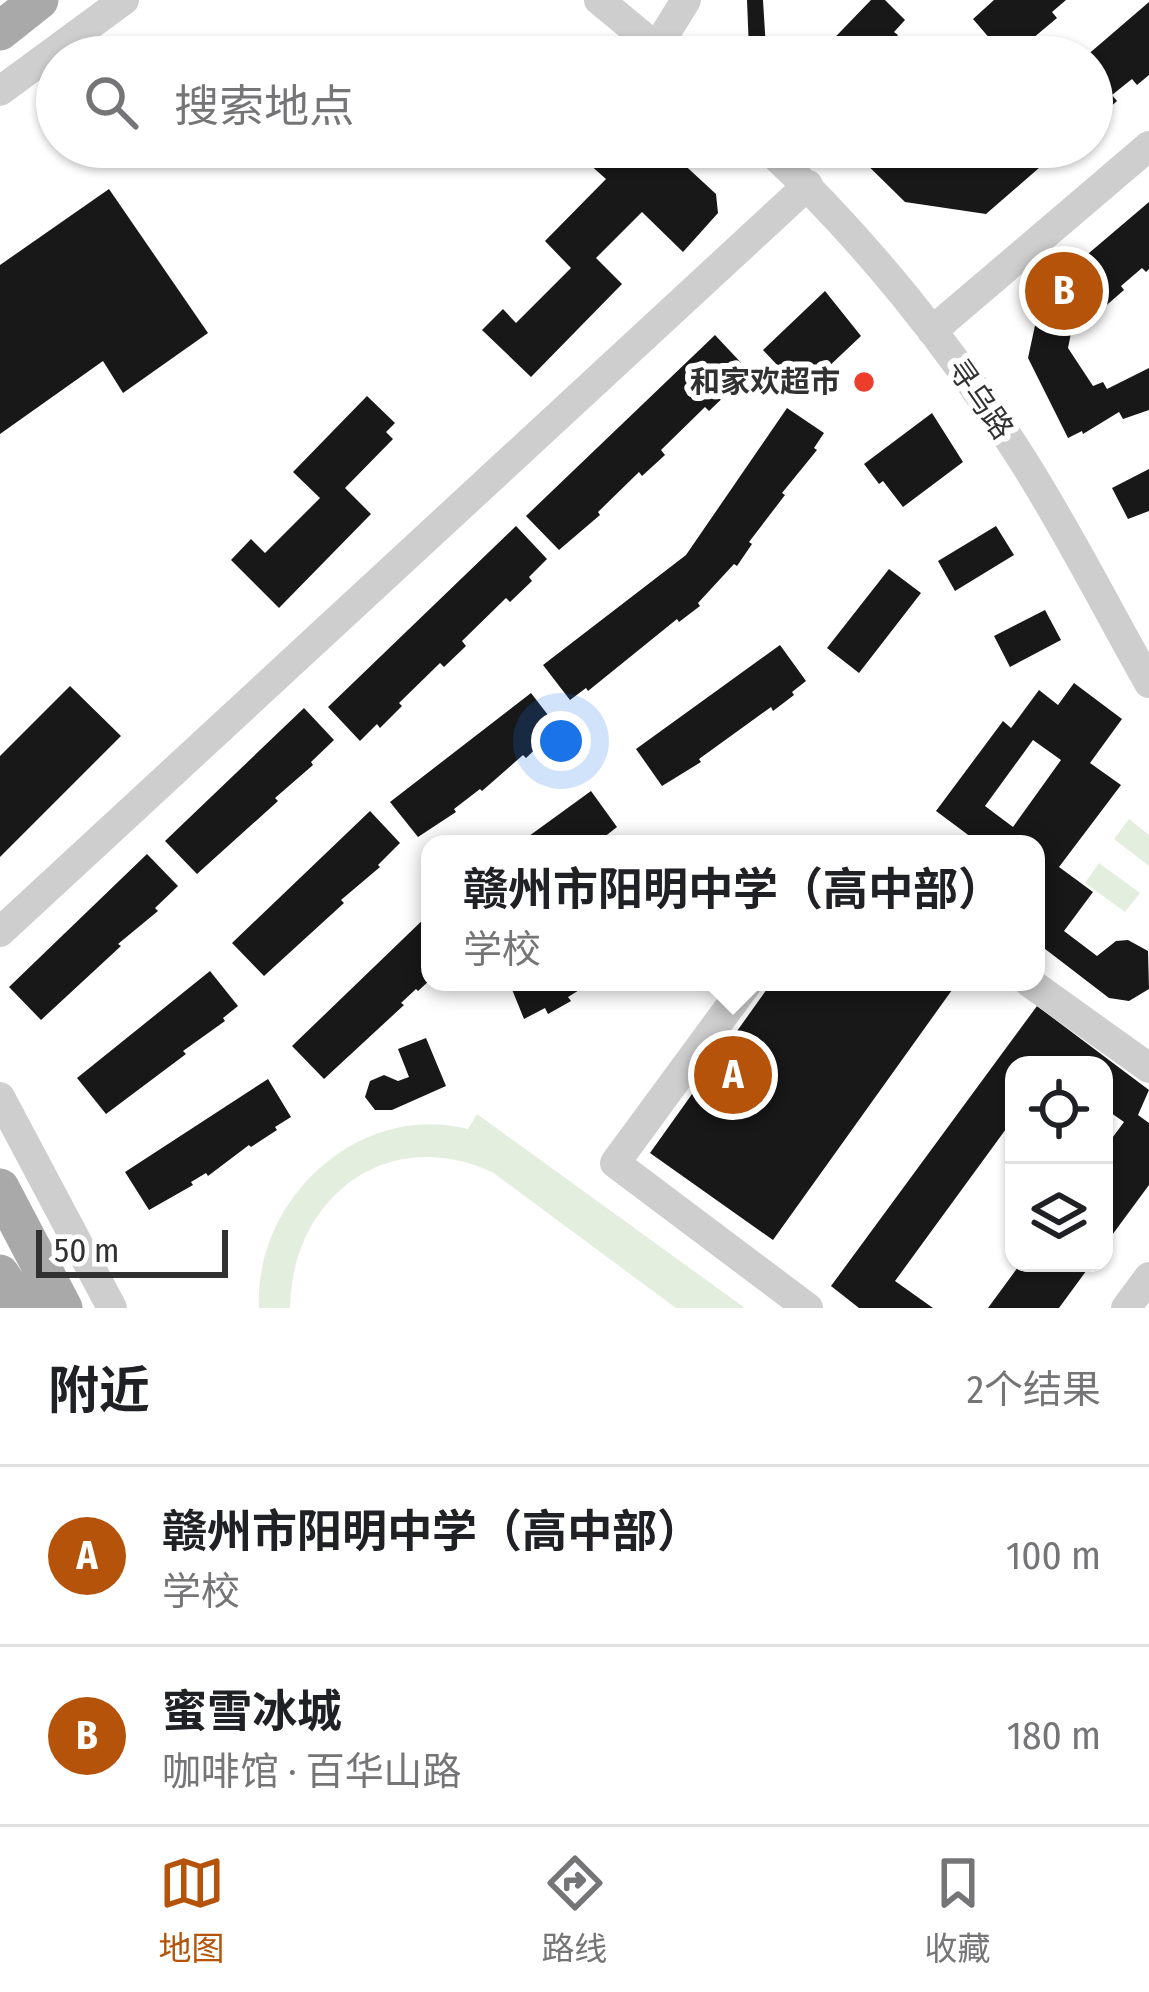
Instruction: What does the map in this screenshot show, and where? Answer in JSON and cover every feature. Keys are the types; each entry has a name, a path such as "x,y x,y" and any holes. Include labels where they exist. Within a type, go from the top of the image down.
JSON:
{"main road":[{"path":"0,31 39,0"},
{"path":"0,1188 63,1308"},
{"path":"0,1274 22,1308"}],"street":[{"path":"75,36 124,0"},
{"path":"599,0 643,36"},
{"path":"670,36 686,0"},
{"path":"0,91 36,65"},
{"path":"932,331 1149,146"},
{"name":"寻乌路","path":"789,168 932,331 1022,458 1149,683"},
{"path":"0,932 808,185"},
{"path":"741,991 615,1163 808,1308"},
{"path":"1042,991 1149,1068"},
{"path":"0,1097 111,1308"},
{"path":"1126,1308 1149,1277"}],"green space":[{"path":"1129,819 1149,835 1149,866 1114,839"},
{"path":"1099,863 1140,893 1125,912 1085,883"},
{"path":"477,1114 745,1308 676,1308 492,1172 453,1160 416,1157 382,1165 352,1180 327,1204 308,1233 295,1268 290,1308 259,1308 262,1268 274,1230 294,1196 321,1167 353,1145 389,1130 428,1124 468,1129"}],"building":[{"path":"747,0 763,0 765,36 748,36"},
{"path":"871,0 885,0 905,20 894,32 897,36 836,36"},
{"path":"994,0 1066,0 1052,12 1057,18 1036,36 988,36 973,19"},
{"path":"1149,2 1149,75 1137,85 1132,79 1113,94 1113,36"},
{"path":"594,168 688,168 716,194 718,213 683,252 642,212 596,258 622,284 531,377 482,330 503,309 516,323 571,268 545,241 606,179"},
{"path":"870,168 1039,168 986,214 905,202"},
{"path":"109,189 208,333 123,393 103,361 0,434 0,265"},
{"path":"1149,202 1149,269 1142,268 1094,316 1090,312 1072,328 1068,348 1093,386 1103,382 1107,389 1149,368 1149,410 1123,419 1119,412 1068,438 1028,358 1042,293"},
{"path":"825,291 861,336 806,388 763,350"},
{"path":"715,335 746,368 727,386 731,390 709,411 705,407 661,450 665,455 642,476 639,472 559,550 526,516"},
{"path":"367,396 395,423 386,432 393,439 345,488 371,514 279,608 231,560 251,539 265,553 320,498 293,472"},
{"path":"787,408 824,433 737,566 700,606 570,700 543,665 686,555"},
{"path":"932,413 963,462 903,507 864,464"},
{"path":"1149,469 1149,511 1128,519 1112,488"},
{"path":"516,526 547,559 529,577 532,581 510,602 506,598 462,641 466,646 444,667 440,663 380,728 377,724 360,741 328,707"},
{"path":"996,526 1014,555 955,591 938,561"},
{"path":"889,569 921,593 859,673 827,648"},
{"path":"1045,610 1061,640 1010,667 994,636"},
{"path":"780,645 806,681 773,711 771,707 662,786 636,749"},
{"path":"1074,683 1122,719 1090,763 1121,785 1059,867 1093,892 1064,931 1097,956 1116,941 1128,940 1148,951 1149,989 1129,1001 1109,998 1045,949 1045,835 968,835 936,811 1003,721 1011,728 1039,690 1058,705","holes":["1033,740 1061,760 1013,827 985,806"]},
{"path":"70,686 121,736 0,857 0,756"},
{"path":"531,693 558,728 526,758 523,755 456,812 418,837 390,802"},
{"path":"304,708 334,740 275,798 278,801 197,874 165,841"},
{"path":"591,791 617,827 607,835 530,835"},
{"path":"370,811 400,843 341,900 344,903 264,976 232,943"},
{"path":"147,854 178,886 155,908 158,911 41,1020 9,987"},
{"path":"421,922 421,988 401,1003 404,1005 324,1079 292,1046"},
{"path":"210,971 238,1006 183,1051 186,1054 106,1114 77,1078"},
{"path":"513,991 578,991 568,997 571,1001 548,1014 545,1008 524,1019"},
{"path":"766,991 951,991 773,1240 650,1153"},
{"path":"1037,1006 1104,1056 1005,1056 1005,1130 895,1281 933,1308 859,1308 831,1286"},
{"path":"426,1038 446,1086 392,1110 375,1110 365,1097 370,1081 384,1075 398,1081 409,1077 398,1049"},
{"path":"1113,1063 1149,1090 1138,1115 1149,1123 1149,1185 1113,1234 1113,1137 1124,1122 1113,1114"},
{"path":"268,1079 291,1117 208,1176 149,1210 125,1172"},
{"path":"1014,1272 1085,1272 1059,1308 988,1308"}],"place":[{"name":"蜜雪冰城","path":"1064,291"},
{"name":"和家欢超市","path":"864,382"},
{"name":"赣州市阳明中学（高中部）","path":"733,1075"}]}
